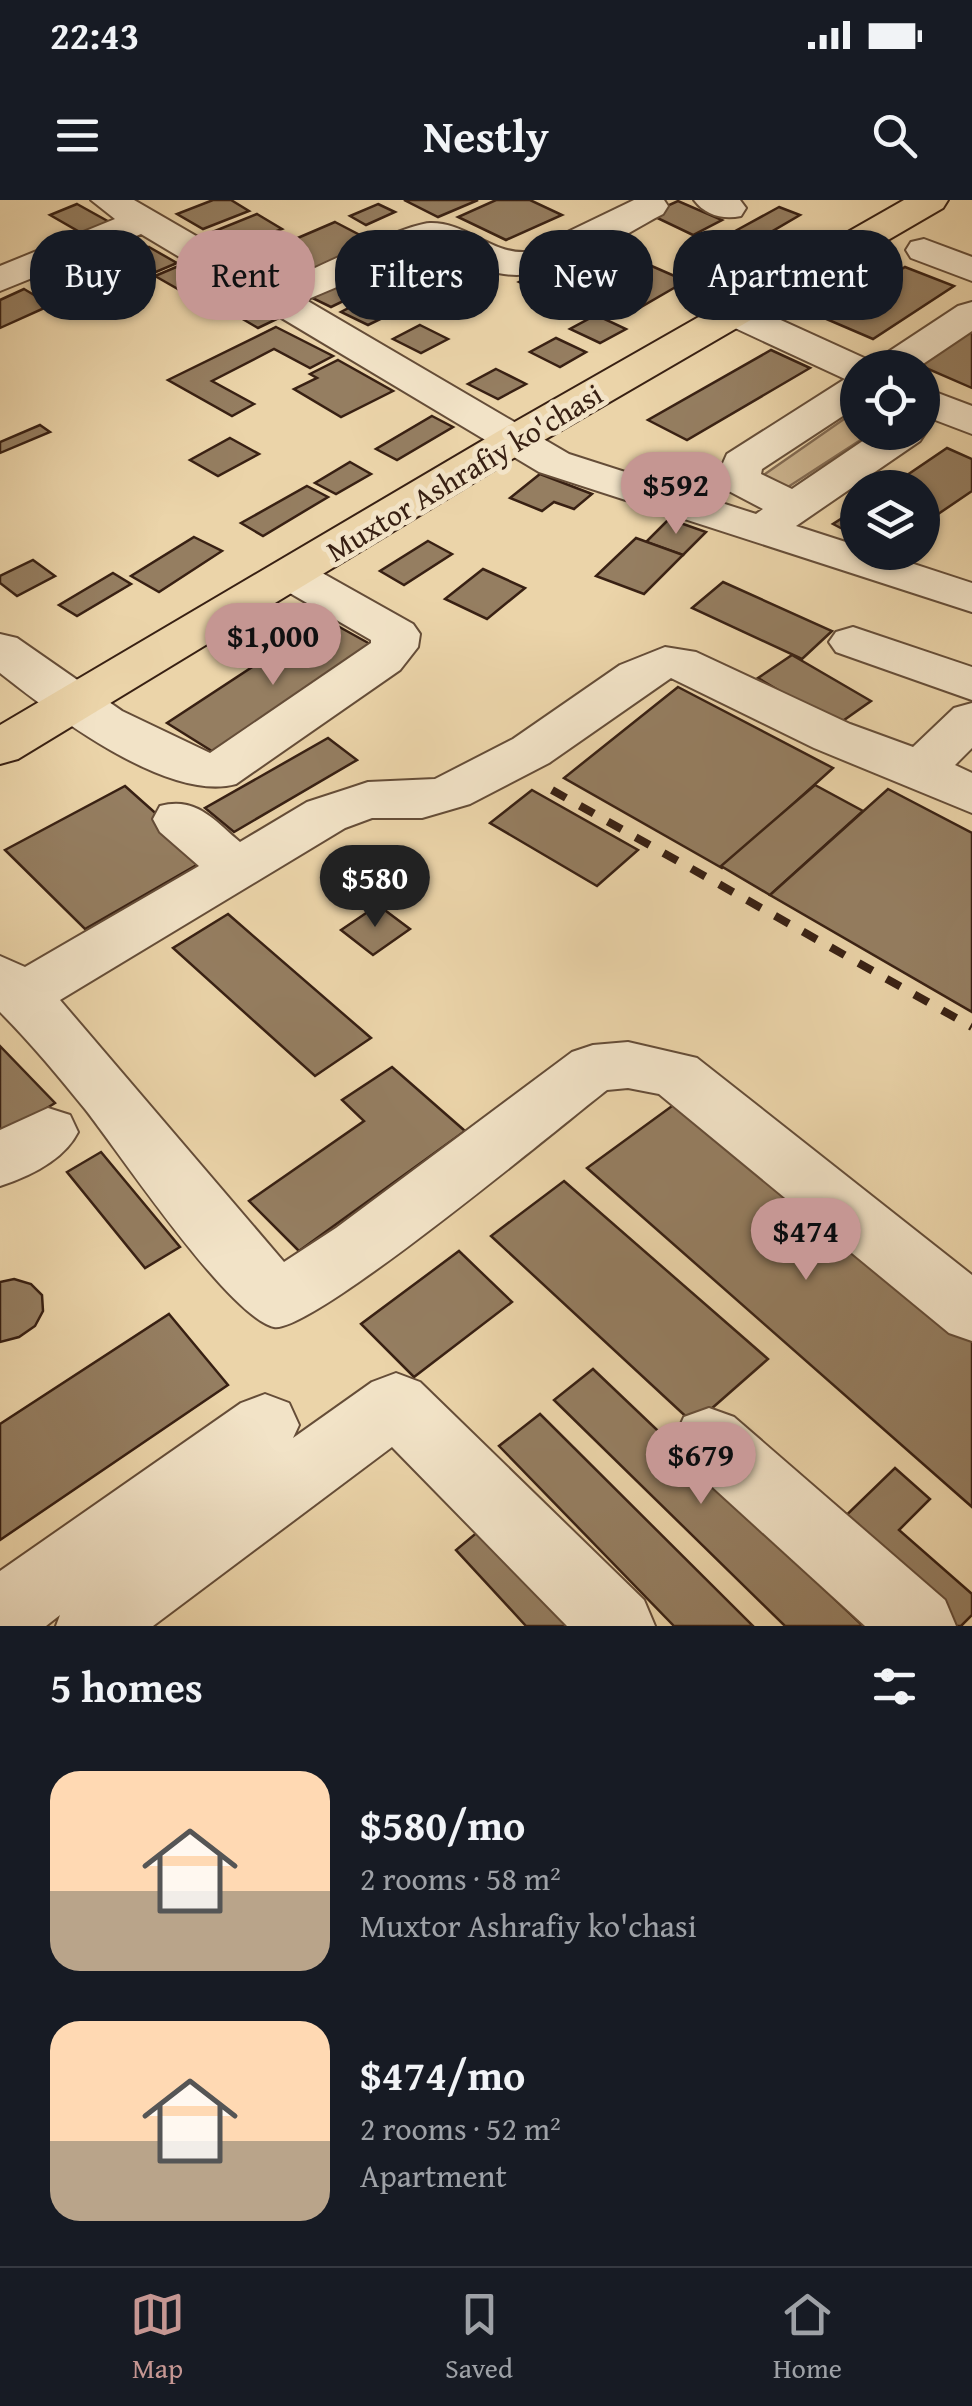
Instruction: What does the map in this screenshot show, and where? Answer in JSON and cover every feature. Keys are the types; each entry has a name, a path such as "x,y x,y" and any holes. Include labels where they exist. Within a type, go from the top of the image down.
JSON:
{"main road":[{"name":"Muxtor Ashrafiy ko'chasi","path":"878,230 930,200"},
{"name":"Muxtor Ashrafiy ko'chasi","path":"0,746 722,320"}],"street":[{"path":"109,200 176,240"},
{"path":"315,283 430,234 450,236 510,264 546,257 650,206"},
{"path":"0,280 143,220"},
{"path":"924,250 972,270"},
{"path":"917,350 972,314"},
{"path":"311,320 512,442 554,463 778,519 967,590"},
{"path":"749,320 840,362"},
{"path":"778,519 738,479 742,463 840,400"},
{"path":"778,519 879,450"},
{"path":"0,649 38,682 148,746 205,772 218,772 394,647 396,634 292,575"},
{"path":"853,642 972,684"},
{"path":"972,795 921,769 832,736 679,663 665,662 637,676 532,751 452,792 422,800 368,800 326,815 237,869 10,987 86,1068 232,1254 278,1300 360,1247 594,1068 628,1065 676,1074 972,1313"},
{"path":"921,769 972,720"},
{"path":"179,819 237,869"},
{"path":"93,1626 396,1404 618,1626"},
{"path":"0,1615 265,1426"},
{"path":"709,1440 918,1626"}],"shaded area":[{"path":"840,422 840,450 845,450 788,487 766,480 765,474"}],"building":[{"path":"213,200 231,200 249,211 203,229 177,214"},
{"path":"404,200 478,200 438,217"},
{"path":"496,200 530,200 562,215 528,230 519,230 519,234 506,240 499,237 499,230 485,230 458,217"},
{"path":"678,201 722,220 703,230 683,230 649,214"},
{"path":"77,204 113,224 98,230 76,230 50,215"},
{"path":"378,204 395,212 366,225 350,216"},
{"path":"779,207 800,215 774,230 737,230"},
{"path":"257,214 282,229 279,230 217,230"},
{"path":"335,222 350,230 335,230 335,263 315,272 315,231"},
{"path":"156,251 176,262 156,272"},
{"path":"176,267 176,288 156,277"},
{"path":"653,267 673,275 673,288 653,300"},
{"path":"905,267 954,286 903,319"},
{"path":"331,280 335,282 335,305 315,299 315,288"},
{"path":"24,289 30,293 30,314 0,328 0,300"},
{"path":"244,320 275,320 258,328"},
{"path":"587,320 607,320 626,329 600,343 570,329"},
{"path":"829,320 902,320 873,339"},
{"path":"420,325 448,339 421,353 393,339"},
{"path":"276,327 333,356 310,368 274,349 212,381 254,404 232,416 168,380"},
{"path":"972,331 972,388 940,374 940,352"},
{"path":"556,338 586,352 560,367 530,352"},
{"path":"771,350 810,368 687,440 648,420"},
{"path":"338,360 393,391 341,417 294,389 317,378 310,374"},
{"path":"496,369 526,384 498,399 468,384"},
{"path":"432,416 453,427 397,460 376,449"},
{"path":"40,425 50,432 0,453 0,442"},
{"path":"230,438 259,454 218,476 190,460"},
{"path":"947,448 972,459 972,491 940,513 940,470 915,470"},
{"path":"350,462 371,474 336,494 315,483"},
{"path":"540,474 592,494 574,509 554,502 542,511 510,498"},
{"path":"307,486 328,497 263,536 241,523"},
{"path":"669,519 706,532 683,555 646,542"},
{"path":"194,537 222,551 159,592 131,576"},
{"path":"636,538 683,555 644,594 596,576"},
{"path":"428,541 452,554 404,585 380,571"},
{"path":"33,560 55,576 17,596 0,583 0,576"},
{"path":"483,569 525,588 487,619 445,599"},
{"path":"113,573 131,584 77,616 59,605"},
{"path":"723,582 832,631 802,659 692,608"},
{"path":"325,619 381,650 223,758 167,723"},
{"path":"792,655 871,701 837,725 758,678"},
{"path":"678,687 833,768 722,868 564,778"},
{"path":"328,738 357,760 234,832 205,808"},
{"path":"815,785 863,811 770,895 721,866"},
{"path":"125,786 207,859 85,929 5,850"},
{"path":"888,789 972,833 972,1012 770,895"},
{"path":"532,790 638,850 597,886 490,823"},
{"path":"378,905 410,929 373,955 341,930"},
{"path":"228,914 371,1038 315,1076 173,948"},
{"path":"0,1046 55,1103 0,1137"},
{"path":"392,1067 465,1131 299,1251 249,1201 364,1121 342,1100"},
{"path":"683,1098 972,1336 972,1507 587,1168"},
{"path":"101,1152 180,1247 145,1268 67,1172"},
{"path":"564,1181 768,1359 694,1424 491,1236"},
{"path":"459,1251 512,1302 414,1377 361,1324"},
{"path":"14,1279 31,1284 42,1295 43,1311 35,1326 19,1337 0,1342 0,1282"},
{"path":"169,1314 228,1385 0,1540 0,1424"},
{"path":"593,1369 863,1626 785,1626 554,1400"},
{"path":"540,1414 753,1626 674,1626 499,1446"},
{"path":"895,1468 930,1499 899,1530 972,1594 972,1615 961,1626 936,1626 830,1531"},
{"path":"498,1515 604,1626 526,1626 456,1550"}],"railway":[{"path":"552,790 972,1027"}]}
